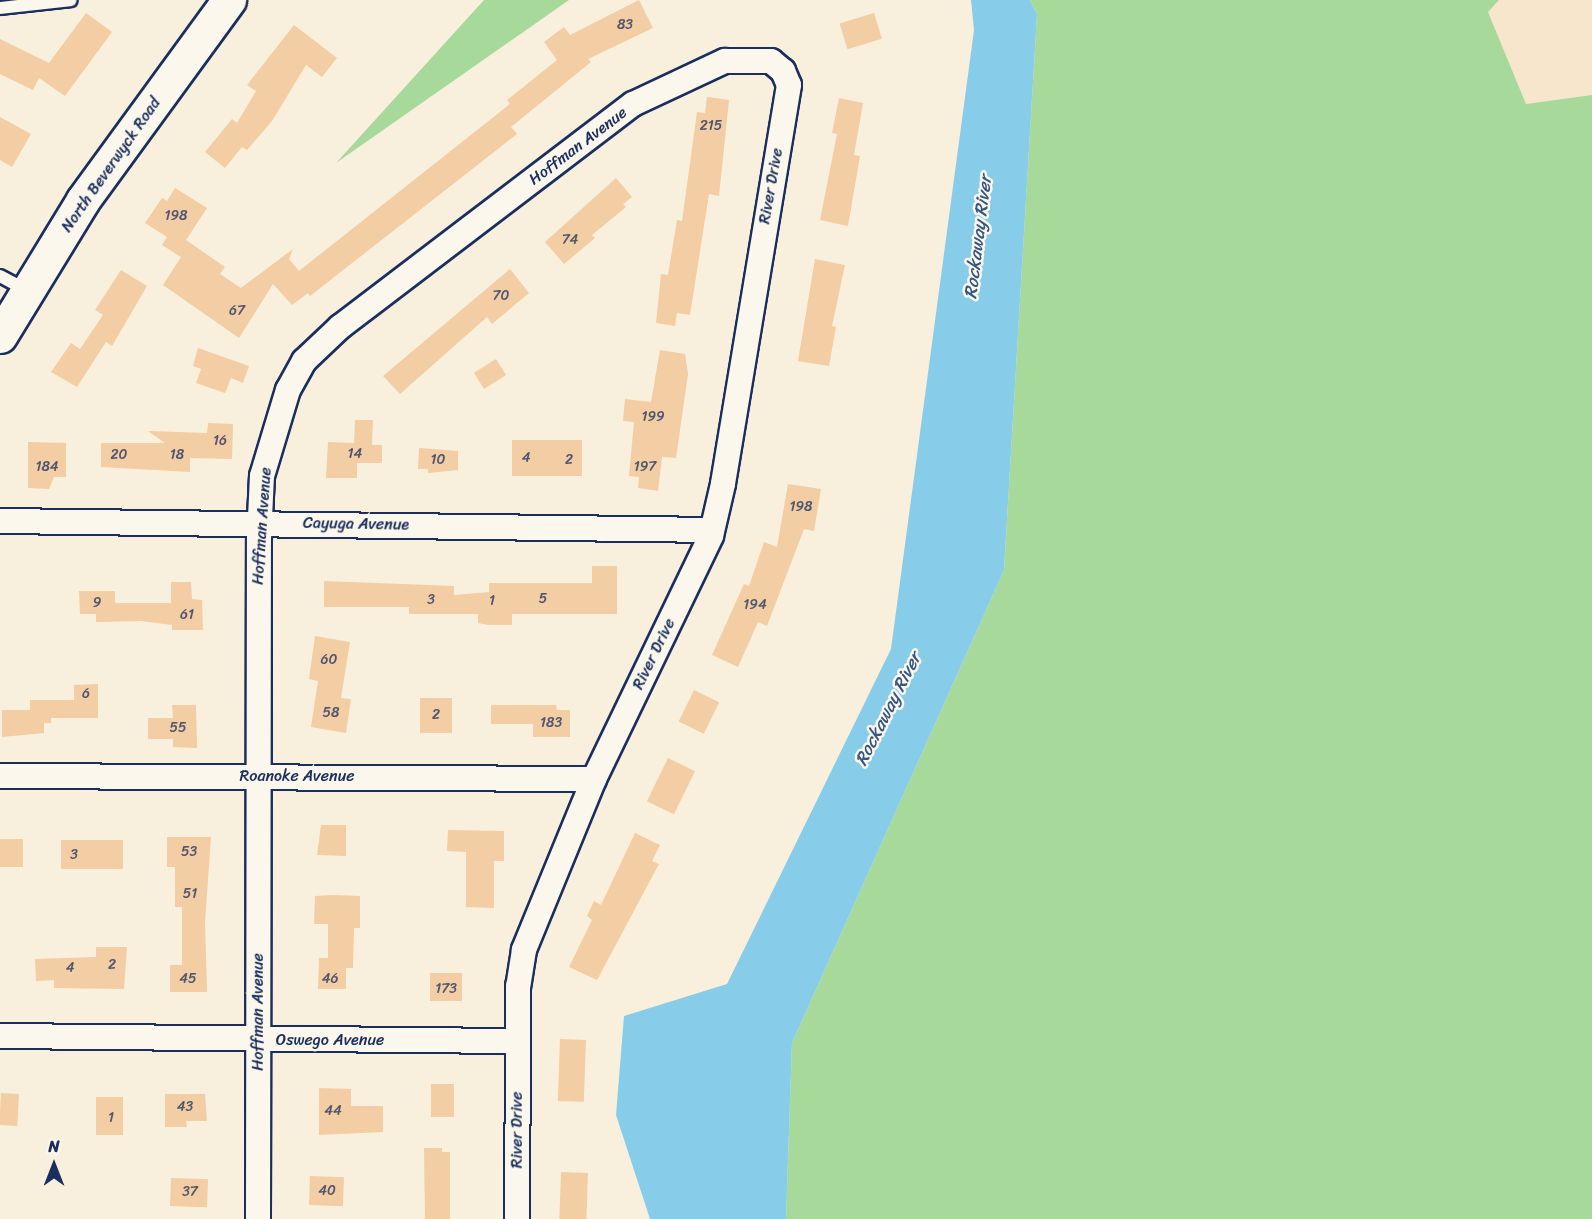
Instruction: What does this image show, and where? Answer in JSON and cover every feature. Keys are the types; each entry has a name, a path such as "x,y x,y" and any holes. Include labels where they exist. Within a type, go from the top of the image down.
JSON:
{"street":[{"name":"North Beverwyck Road","path":"0,336 13,283 83,200 229,0"},
{"name":"Hoffman Avenue","path":"258,1219 256,776 260,522 262,476 288,390 304,361 340,327 641,100 725,61 771,62 783,71 787,81"},
{"name":"River Drive","path":"517,1219 516,1041 518,986 524,950 594,779 712,530 723,484 787,81"},
{"name":"Cayuga Avenue","path":"0,521 260,522 712,530"},
{"name":"Roanoke Avenue","path":"0,776 594,779"},
{"name":"Oswego Avenue","path":"0,1036 516,1041"}],"lane":[{"path":"0,8 71,0"}],"shaded area":[{"path":"1499,0 1592,0 1592,95 1526,104 1488,12"}],"green space":[{"path":"484,0 569,0 336,163"},
{"path":"1030,0 1499,0 1488,12 1526,104 1592,95 1592,1219 786,1219 792,1043 1004,570 1037,14"}],"water":[{"name":"Rockaway River","path":"971,0 1030,0 1037,14 1004,570 792,1043 786,1219 650,1219 616,1115 624,1016 727,984 891,649 974,30"}],"building":[{"path":"639,0 653,28 588,59 591,62 511,127 517,134 310,296 308,293 292,305 273,284 239,338 163,285 181,257 162,245 167,237 145,223 162,198 167,201 175,188 207,208 186,240 225,267 220,274 241,288 293,249 289,259 299,271 510,104 507,100 557,60 544,42 564,27 570,35"},
{"path":"86,13 112,32 65,96 39,78 33,90 0,74 0,39 49,63"},
{"path":"874,13 882,39 847,49 840,24"},
{"path":"294,25 337,58 322,77 306,65 272,121 247,150 242,147 225,168 205,152 232,119 237,123 256,91 247,85"},
{"path":"707,97 729,100 719,196 709,194 690,315 677,313 675,326 656,323 661,274 668,275 677,220 682,221 697,112 705,113"},
{"path":"839,98 863,103 854,155 860,156 848,226 820,220 837,134 832,133"},
{"path":"0,117 31,134 12,167 0,160"},
{"path":"616,178 632,197 623,204 626,207 592,235 595,238 564,264 545,242"},
{"path":"815,259 845,265 832,326 836,327 829,366 798,361"},
{"path":"510,269 529,293 492,324 487,317 400,394 383,376"},
{"path":"121,270 147,286 112,346 106,342 77,387 51,372 71,343 80,349 103,315 95,310"},
{"path":"198,348 249,366 243,383 231,378 225,393 196,383 201,369 193,366"},
{"path":"660,350 685,354 688,374 676,458 662,457 658,491 638,488 639,477 629,476 634,422 623,421 625,399 651,402"},
{"path":"496,359 506,375 484,389 474,373"},
{"path":"355,420 373,420 372,445 382,445 382,463 357,463 357,478 326,478 328,442 354,443"},
{"path":"208,423 233,424 232,459 190,458 190,472 101,467 101,443 165,443 148,431 207,433"},
{"path":"512,440 582,440 582,476 512,476"},
{"path":"28,442 66,443 66,477 54,477 49,489 28,488"},
{"path":"419,448 458,451 458,470 428,473 428,469 418,469"},
{"path":"788,484 821,489 814,531 804,529 767,626 758,622 738,667 712,655 744,584 749,586 764,542 777,547"},
{"path":"592,566 617,566 617,614 512,614 512,625 488,625 478,623 478,614 409,614 409,607 324,607 324,581 454,586 454,595 489,592 489,583 592,583"},
{"path":"171,582 191,582 192,599 202,600 203,630 172,630 172,625 141,621 96,622 96,614 80,614 79,591 115,591 115,603 171,603"},
{"path":"315,636 350,642 341,698 351,699 346,733 311,727 318,681 309,679"},
{"path":"98,684 98,718 51,718 51,723 44,723 44,733 2,737 2,710 30,710 30,700 74,700 74,685"},
{"path":"694,690 719,702 704,734 679,721"},
{"path":"420,698 452,698 452,733 420,733"},
{"path":"172,705 196,705 197,748 173,747 173,739 148,739 148,718 173,718"},
{"path":"491,705 556,705 557,710 570,710 570,737 533,737 533,724 491,724"},
{"path":"668,758 695,771 674,814 647,801"},
{"path":"321,825 346,825 346,856 317,855"},
{"path":"448,830 504,831 504,861 494,861 494,908 466,907 466,852 447,851"},
{"path":"635,833 660,845 652,861 659,864 597,980 569,967 592,920 587,916 594,901 601,905"},
{"path":"167,837 211,837 205,922 207,992 170,992 170,965 182,965 182,907 175,907 175,867 167,867"},
{"path":"0,839 23,839 23,867 0,867"},
{"path":"61,840 123,840 123,869 61,869"},
{"path":"315,896 360,896 360,928 354,928 353,968 346,968 346,989 318,989 319,958 328,958 328,924 314,924"},
{"path":"96,947 127,947 124,989 54,988 54,980 36,981 35,959 96,957"},
{"path":"430,973 462,973 462,1001 430,1001"},
{"path":"560,1039 586,1040 584,1102 558,1101"},
{"path":"431,1084 454,1084 454,1117 431,1117"},
{"path":"319,1088 351,1089 351,1106 383,1106 383,1132 319,1135"},
{"path":"1,1093 19,1094 17,1126 0,1125"},
{"path":"165,1094 205,1094 207,1121 186,1121 187,1127 165,1127"},
{"path":"96,1097 123,1097 123,1135 96,1135"},
{"path":"424,1148 442,1148 442,1152 450,1152 450,1219 425,1219"},
{"path":"561,1172 588,1173 586,1219 559,1219"},
{"path":"310,1176 344,1177 343,1206 309,1205"},
{"path":"171,1178 208,1179 207,1207 170,1206"}]}
